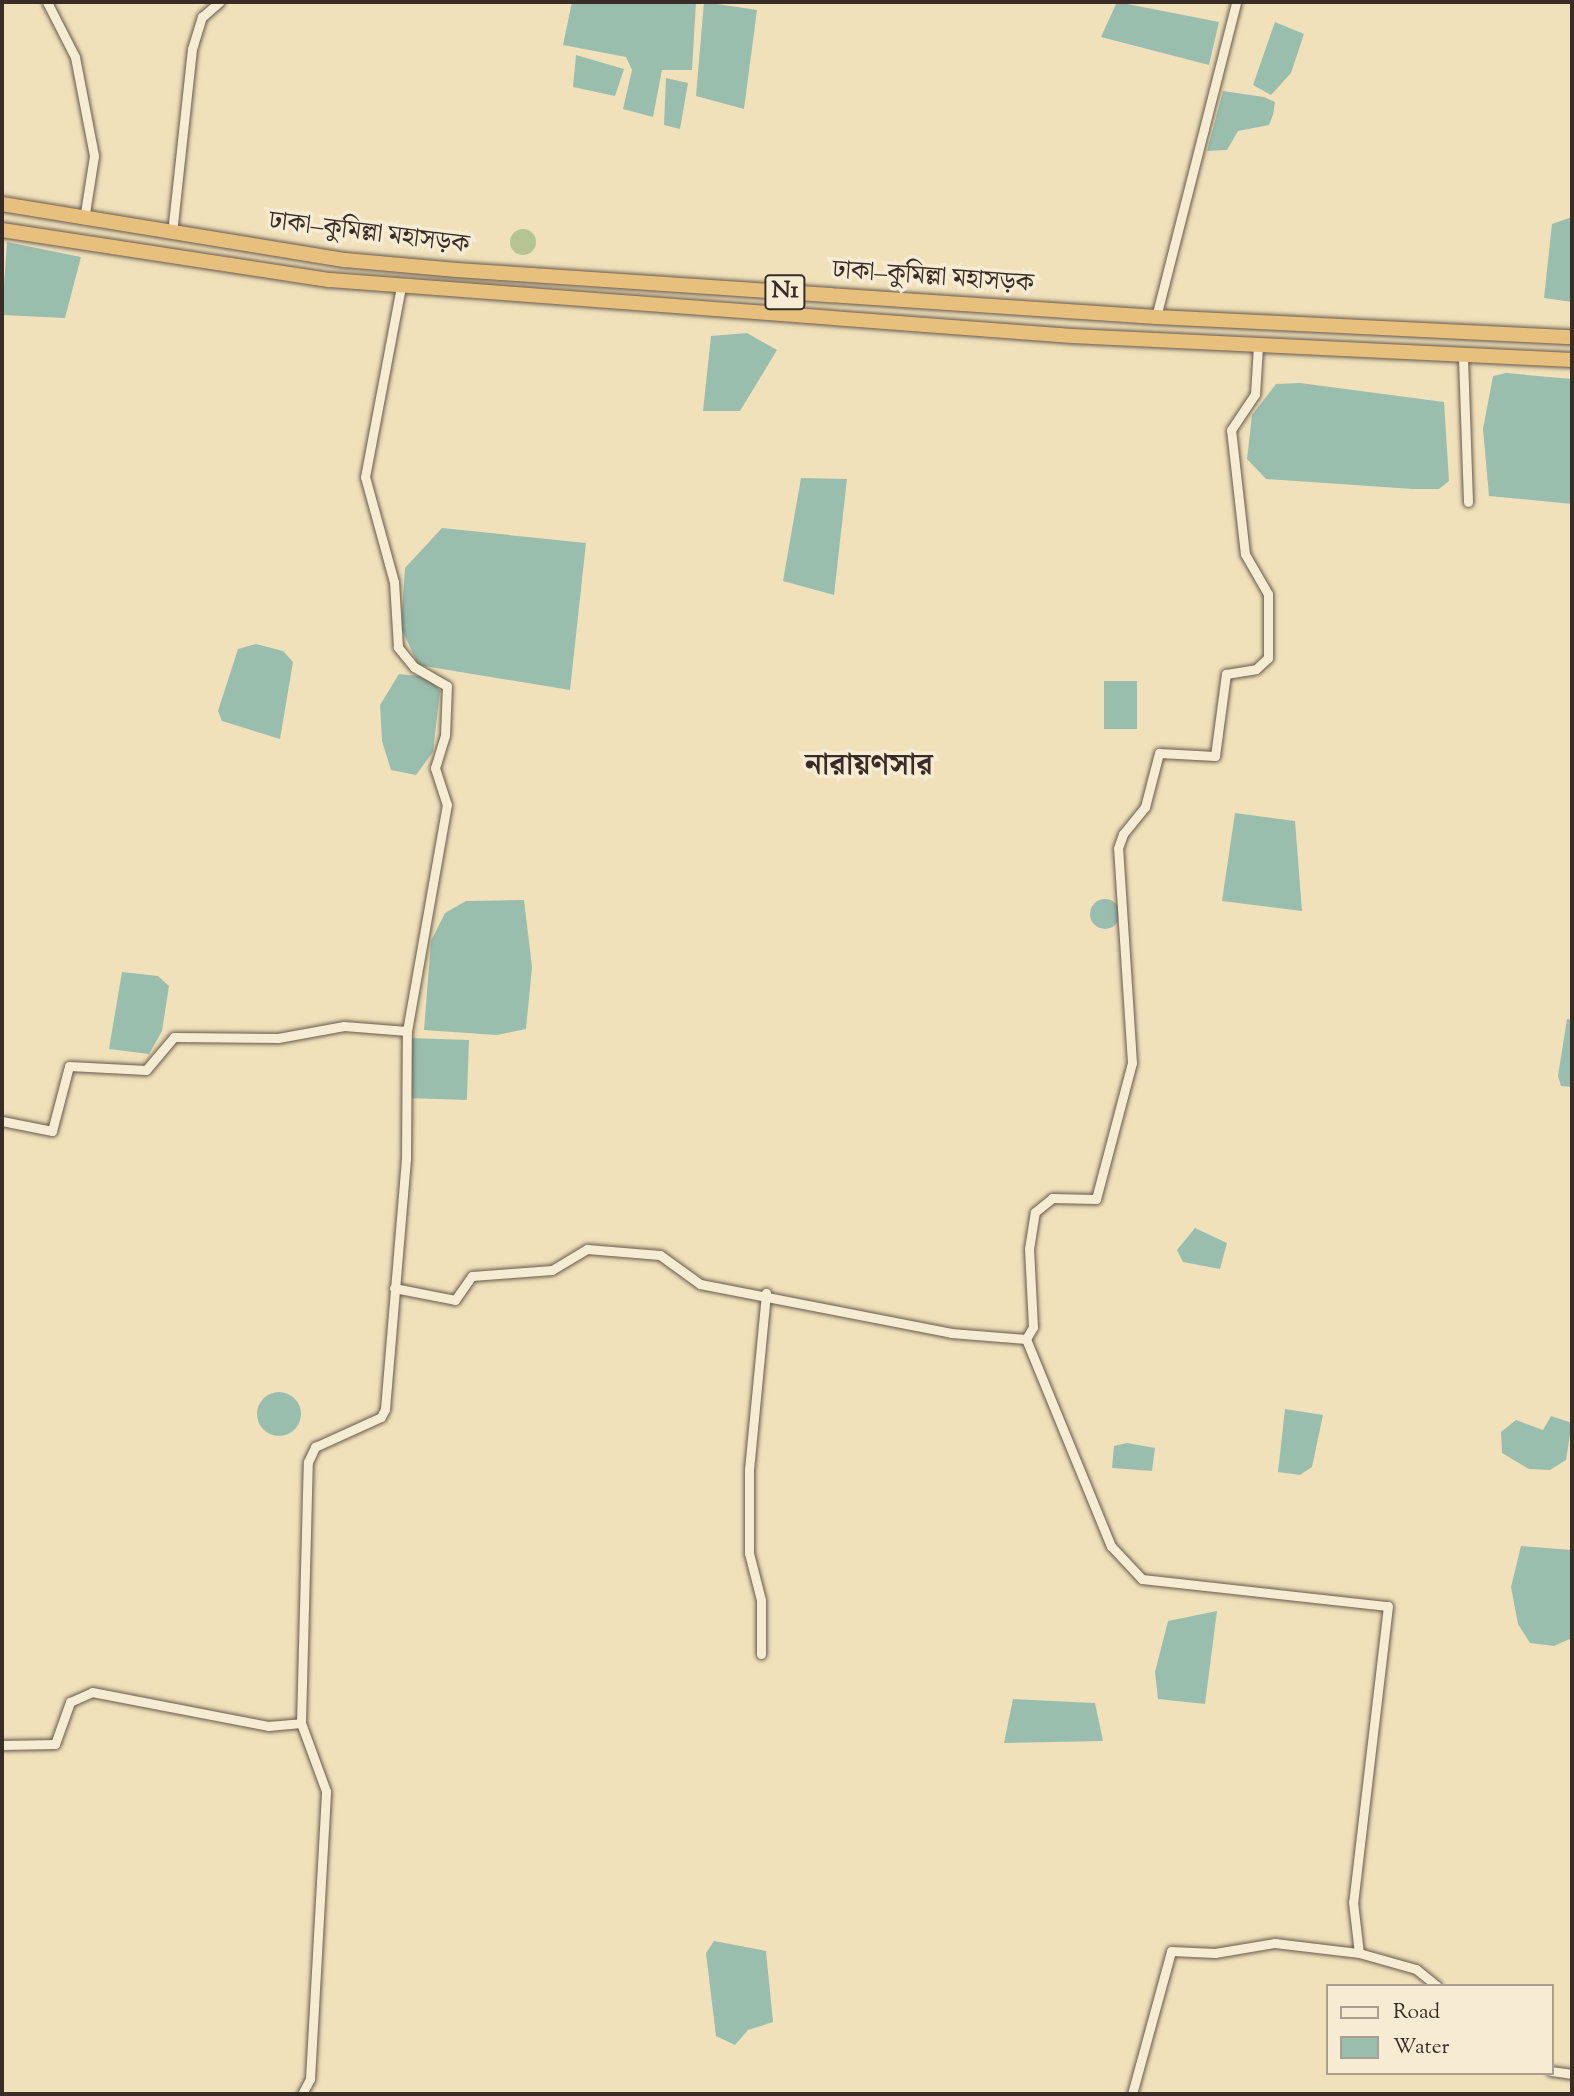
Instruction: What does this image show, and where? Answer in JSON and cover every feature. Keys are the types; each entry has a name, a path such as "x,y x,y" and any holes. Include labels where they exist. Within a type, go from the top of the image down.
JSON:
{"highway":[{"name":"ঢাকা–কুমিল্লা মহাসড়ক","path":"2,204 345,260 1156,317 1572,337"},
{"name":"ঢাকা–কুমিল্লা মহাসড়ক","path":"2,230 401,286 1258,346 1463,358 1572,360"},
{"path":"559,296 560,277"},
{"path":"1386,330 1386,353"}],"street":[{"path":"47,2 75,57 94,156 84,219"},
{"path":"172,233 192,49 202,18 219,2"},
{"path":"1156,317 1236,2"},
{"path":"302,2094 310,2079 326,1791 301,1723 308,1462 315,1447 381,1417 406,1159 407,1031 447,805 435,768 445,735 447,686 414,667 398,647 394,582 365,477 401,286"},
{"path":"1026,1339 1033,1327 1029,1249 1035,1212 1052,1198 1096,1199 1132,1063 1121,841 1145,807 1159,753 1215,755 1226,674 1256,668 1268,658 1268,594 1245,554 1231,430 1255,394 1258,346"},
{"path":"1463,358 1468,502"},
{"path":"2,1121 52,1131 69,1066 146,1070 174,1037 278,1038 344,1026 407,1031"},
{"path":"394,1288 455,1300 472,1276 552,1270 587,1249 660,1255 692,1282 766,1293 937,1331 1026,1339"},
{"path":"761,1654 761,1600 749,1553 749,1470 766,1293"},
{"path":"1026,1339 1111,1546 1142,1579 1388,1606 1353,1902 1359,1953"},
{"path":"2,1745 55,1744 70,1702 92,1692 268,1726 301,1723"},
{"path":"1132,2094 1171,1951 1215,1953 1275,1942 1359,1953 1416,1969 1435,1984"},
{"path":"1553,2071 1572,2074"}],"green space":[{"path":"523,229 532,233 536,242 532,251 523,255 514,251 510,242 514,233"}],"water":[{"path":"572,2 696,2 692,70 662,70 653,117 623,109 632,70 626,57 563,45"},
{"path":"704,2 757,10 744,109 696,96"},
{"path":"1117,2 1219,22 1209,65 1101,37"},
{"path":"1275,22 1304,34 1291,73 1271,95 1253,85"},
{"path":"576,55 624,69 615,96 573,87"},
{"path":"666,78 688,83 680,129 664,125"},
{"path":"1223,91 1264,97 1275,102 1273,115 1269,125 1238,131 1227,150 1207,151"},
{"path":"1572,217 1572,302 1544,298 1552,224"},
{"path":"7,242 81,257 65,318 2,315"},
{"path":"747,333 777,350 740,411 703,411 711,336"},
{"path":"1506,373 1572,379 1572,504 1489,496 1483,429 1493,376"},
{"path":"1300,383 1444,402 1449,481 1439,489 1413,489 1266,479 1247,459 1252,415 1276,384"},
{"path":"801,478 847,479 834,595 783,581"},
{"path":"442,528 586,543 570,690 418,665 401,627 405,568"},
{"path":"256,644 283,651 293,662 280,739 222,721 218,711 238,649"},
{"path":"399,674 428,677 440,691 433,752 416,775 391,770 382,741 380,705"},
{"path":"1104,681 1137,681 1137,729 1104,729"},
{"path":"1235,813 1295,821 1302,911 1222,901"},
{"path":"1105,899 1111,900 1119,908 1119,920 1111,928 1105,929 1099,928 1091,920 1090,914 1091,908 1099,900"},
{"path":"524,900 532,967 526,1029 497,1035 424,1030 431,941 445,913 466,901"},
{"path":"122,972 158,976 169,986 162,1031 149,1054 109,1049"},
{"path":"1567,1019 1572,1020 1572,1087 1561,1086 1558,1076"},
{"path":"409,1038 469,1040 467,1100 407,1098"},
{"path":"1195,1228 1227,1243 1220,1269 1183,1262 1177,1250"},
{"path":"279,1392 294,1399 301,1414 294,1429 279,1436 264,1429 257,1414 264,1399"},
{"path":"1285,1409 1323,1415 1312,1467 1300,1475 1278,1472"},
{"path":"1551,1416 1572,1423 1566,1460 1550,1470 1529,1469 1502,1453 1501,1432 1516,1420 1543,1430"},
{"path":"1127,1443 1155,1448 1152,1471 1112,1468 1114,1446"},
{"path":"1521,1546 1572,1550 1572,1638 1554,1646 1530,1643 1518,1624 1511,1587"},
{"path":"1217,1611 1205,1704 1158,1699 1155,1672 1168,1621"},
{"path":"1013,1699 1095,1703 1103,1741 1004,1743"},
{"path":"714,1941 766,1951 773,2022 748,2030 735,2045 716,2036 706,1953"}],"district":[{"name":"নারায়ণসার","path":"869,767"}]}
